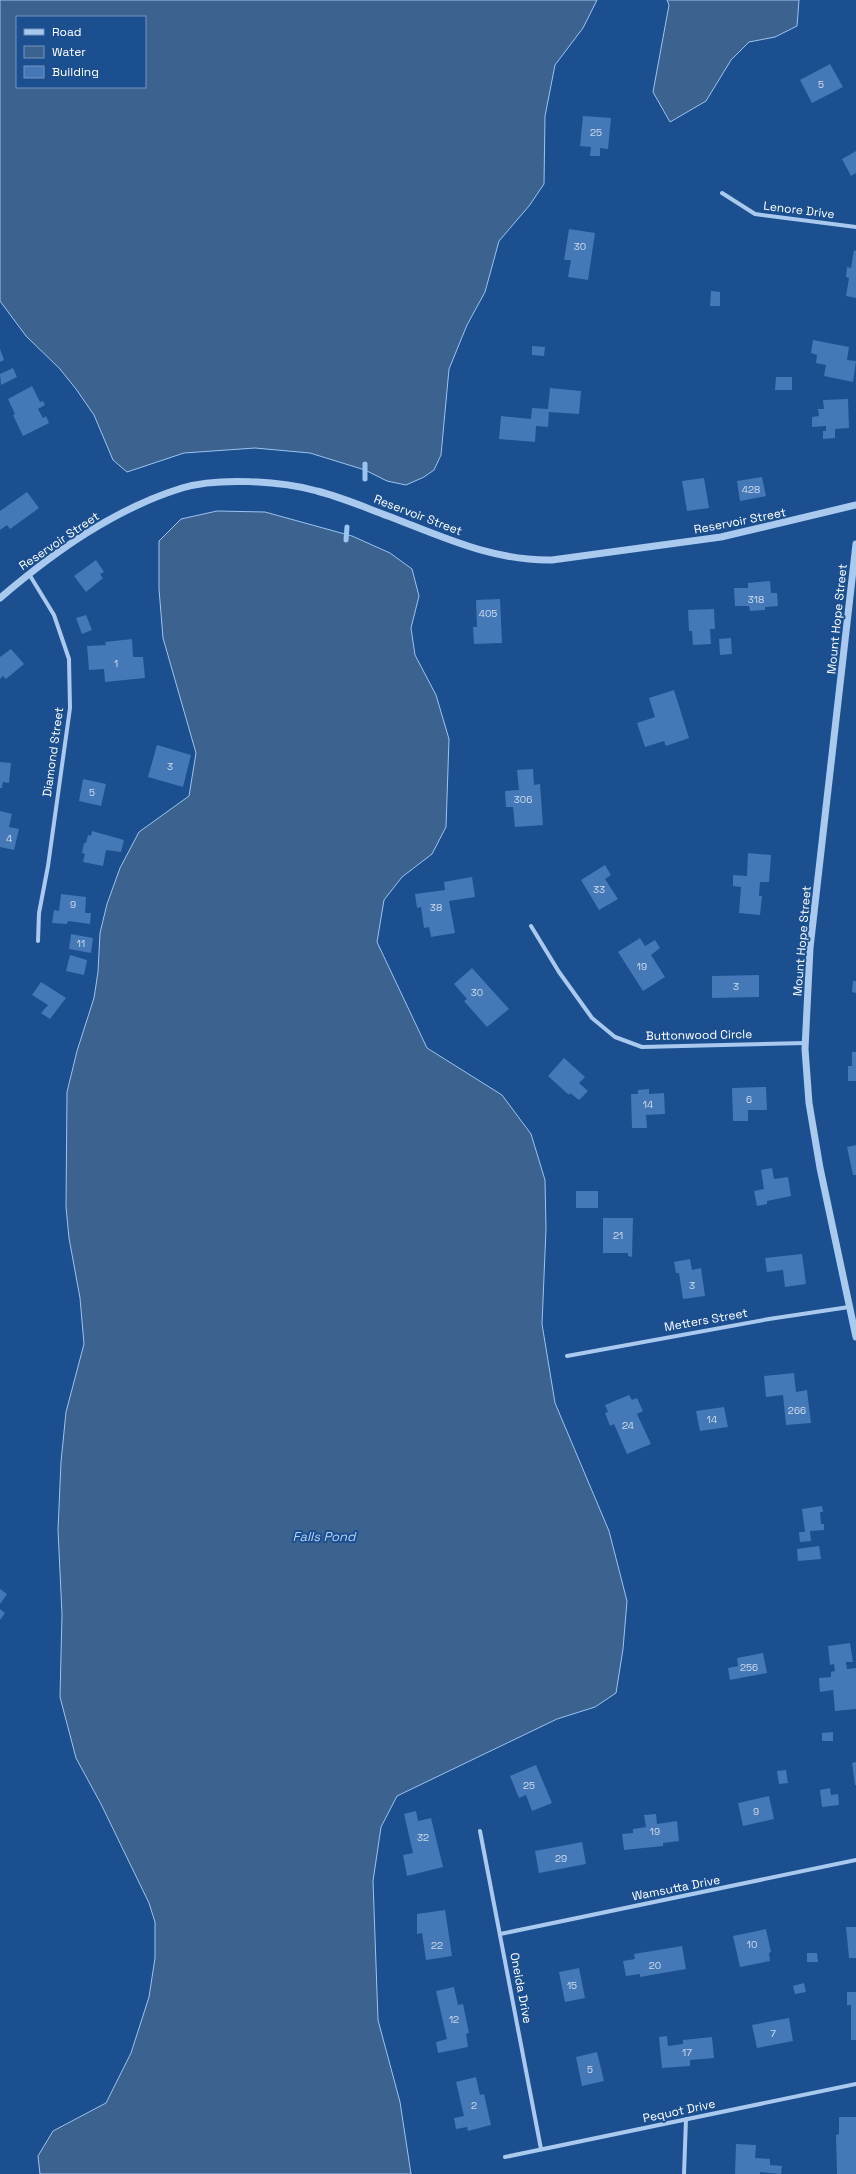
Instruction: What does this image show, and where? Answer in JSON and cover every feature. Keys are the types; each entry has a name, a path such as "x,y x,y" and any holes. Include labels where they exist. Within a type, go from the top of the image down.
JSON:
{"street":[{"name":"Lenore Drive","path":"722,193 755,214 856,226"},
{"name":"Reservoir Street","path":"0,598 28,574 91,530 142,503 184,488 220,483 265,482 316,490 492,555 528,560 560,559 721,538 856,506"},
{"name":"Mount Hope Street","path":"856,544 810,948 805,1043 809,1103 832,1226 856,1337"},
{"name":"Diamond Street","path":"28,574 54,615 69,659 70,708 48,866 39,913 38,941"},
{"name":"Buttonwood Circle","path":"531,926 559,972 592,1018 615,1037 642,1047 805,1043"},
{"name":"Metters Street","path":"567,1356 762,1320 849,1307"},
{"name":"Oneida Drive","path":"480,1831 541,2149"},
{"name":"Wamsutta Drive","path":"500,1934 856,1860"},
{"name":"Pequot Drive","path":"506,2157 856,2084"},
{"path":"684,2174 686,2119"}],"water":[{"path":"0,0 597,0 583,28 555,65 545,116 544,184 529,206 499,241 485,292 467,325 449,369 441,455 434,470 424,477 406,485 387,481 365,470 310,453 255,448 184,453 127,472 113,460 94,415 76,389 60,369 26,336 0,301"},
{"path":"667,0 799,0 797,26 775,37 749,42 731,60 706,101 670,122 653,92 669,5"},
{"name":"Falls Pond","path":"217,511 265,512 352,536 390,553 412,569 419,596 411,628 415,655 436,695 449,739 446,827 432,854 402,877 384,900 377,942 427,1048 502,1095 531,1134 545,1180 546,1229 542,1324 555,1403 609,1531 627,1601 623,1649 616,1693 595,1707 557,1719 397,1796 381,1827 373,1881 378,2020 400,2102 411,2174 40,2174 38,2156 53,2131 106,2103 131,2053 149,1997 155,1958 155,1922 149,1903 101,1804 76,1758 60,1697 62,1614 58,1530 61,1462 66,1412 84,1344 80,1298 69,1238 66,1207 67,1092 77,1051 94,998 98,972 100,933 107,904 120,868 139,832 189,796 196,753 163,638 159,589 159,541 181,519"}],"building":[{"path":"830,64 843,87 812,103 800,80"},
{"path":"583,116 611,118 608,149 600,148 600,156 590,156 591,147 580,146"},
{"path":"856,151 856,173 851,176 842,159"},
{"path":"569,229 595,233 588,280 568,277 571,260 564,260"},
{"path":"854,250 856,251 856,298 846,296 849,278 846,277 847,267 851,268"},
{"path":"711,291 720,292 720,306 710,306"},
{"path":"813,340 849,347 847,360 856,361 853,382 824,376 826,365 816,363 817,355 811,353"},
{"path":"532,346 545,347 544,356 532,355"},
{"path":"0,349 4,360 0,362"},
{"path":"13,368 17,377 1,385 0,374"},
{"path":"776,377 792,377 792,390 775,390"},
{"path":"32,386 40,402 43,401 45,405 38,409 43,418 46,416 49,423 23,436 13,415 15,414 8,399"},
{"path":"550,388 581,391 579,414 549,412 548,427 536,426 535,442 499,439 501,416 531,419 532,408 548,409"},
{"path":"848,399 849,428 835,429 835,438 823,439 823,431 826,431 826,426 812,427 812,417 819,416 818,409 824,409 823,400"},
{"path":"762,477 766,496 740,501 737,481"},
{"path":"704,478 709,508 687,511 682,481"},
{"path":"27,492 39,508 10,529 7,525 0,530 0,511"},
{"path":"96,560 104,572 100,574 103,578 86,592 74,576"},
{"path":"770,581 771,593 777,593 778,606 765,607 765,610 750,611 749,606 735,606 734,588 748,588 748,583"},
{"path":"500,599 502,643 474,644 473,627 477,627 476,600"},
{"path":"714,609 715,629 710,629 711,644 693,645 692,631 689,631 688,610"},
{"path":"86,615 92,630 82,634 76,618"},
{"path":"731,638 732,654 720,655 719,639"},
{"path":"132,639 133,657 143,657 145,678 105,682 104,669 89,670 87,646 106,645 105,642"},
{"path":"11,649 24,664 6,679 3,676 0,679 0,657"},
{"path":"674,690 689,738 666,746 664,741 645,747 637,723 655,717 649,698"},
{"path":"157,745 191,755 183,787 148,777"},
{"path":"0,762 11,763 9,783 3,782 2,788 0,788"},
{"path":"533,769 534,785 540,784 543,825 515,827 513,807 506,807 505,791 519,790 517,770"},
{"path":"83,779 106,784 101,806 79,801"},
{"path":"0,811 12,814 9,827 19,829 14,850 0,847"},
{"path":"92,831 124,840 121,852 106,850 103,866 83,862 85,854 82,853 84,843 86,843 88,835 91,836"},
{"path":"748,853 771,855 769,882 760,882 759,896 762,896 760,915 739,913 741,887 733,886 733,875 747,876"},
{"path":"605,865 611,875 605,879 618,899 599,910 581,880"},
{"path":"472,877 475,897 449,901 455,933 431,937 429,927 424,928 421,907 417,908 415,894 445,890 444,882"},
{"path":"61,894 86,897 85,913 91,913 90,924 68,921 67,924 52,923 54,910 59,911"},
{"path":"71,934 93,938 91,953 69,949"},
{"path":"640,938 645,946 655,940 660,948 651,955 665,977 643,991 618,952"},
{"path":"70,955 87,960 84,975 66,971"},
{"path":"472,968 509,1009 487,1027 464,1001 467,999 454,984"},
{"path":"759,975 759,997 712,998 712,976"},
{"path":"853,981 856,981 856,993 852,992"},
{"path":"41,982 66,998 50,1019 41,1013 48,1005 32,995"},
{"path":"852,1052 856,1052 856,1081 848,1081 848,1066 852,1066"},
{"path":"564,1058 585,1077 579,1083 588,1091 579,1100 570,1093 569,1095 548,1076"},
{"path":"766,1087 767,1110 748,1110 748,1121 733,1121 732,1088"},
{"path":"649,1089 649,1094 664,1093 665,1114 646,1115 647,1128 632,1128 631,1094 638,1094 638,1090"},
{"path":"856,1145 856,1175 853,1175 847,1147"},
{"path":"772,1168 774,1179 788,1177 791,1196 767,1201 767,1204 757,1206 754,1191 764,1189 761,1170"},
{"path":"576,1191 598,1191 598,1208 576,1208"},
{"path":"603,1218 633,1218 632,1257 628,1256 628,1253 603,1253"},
{"path":"802,1254 806,1284 785,1287 783,1270 767,1272 765,1258"},
{"path":"690,1259 692,1270 701,1268 705,1296 683,1299 679,1273 676,1273 674,1262"},
{"path":"794,1373 796,1392 807,1390 811,1423 786,1425 783,1395 766,1397 764,1376"},
{"path":"629,1395 632,1400 637,1398 643,1411 637,1414 651,1444 627,1454 614,1424 610,1426 605,1413 608,1412 605,1405"},
{"path":"724,1407 728,1427 700,1431 696,1411"},
{"path":"822,1506 823,1512 820,1512 821,1524 824,1524 824,1530 810,1531 811,1541 800,1542 799,1532 805,1532 802,1509"},
{"path":"819,1546 821,1559 798,1561 797,1549"},
{"path":"0,1589 7,1594 0,1604"},
{"path":"0,1609 5,1613 0,1620"},
{"path":"850,1643 853,1662 846,1662 847,1669 856,1668 856,1709 835,1711 833,1690 820,1692 819,1678 831,1677 831,1672 835,1671 834,1664 830,1665 828,1646"},
{"path":"763,1653 767,1673 730,1680 728,1668 738,1666 737,1658"},
{"path":"833,1732 833,1741 822,1741 822,1733"},
{"path":"856,1762 856,1785 855,1785 852,1763"},
{"path":"536,1765 552,1803 532,1811 526,1795 519,1798 510,1776"},
{"path":"786,1770 788,1783 779,1784 777,1771"},
{"path":"830,1788 831,1795 838,1794 839,1805 822,1807 820,1790"},
{"path":"769,1796 774,1819 743,1826 738,1803"},
{"path":"416,1811 418,1821 431,1818 443,1867 407,1876 403,1855 413,1853 404,1814"},
{"path":"656,1814 657,1824 677,1821 679,1841 663,1843 663,1846 624,1850 622,1834 633,1833 633,1829 646,1827 644,1815"},
{"path":"582,1842 586,1864 539,1873 535,1851"},
{"path":"445,1910 452,1956 426,1960 422,1933 417,1934 417,1914"},
{"path":"846,1927 856,1927 856,1958 849,1958"},
{"path":"766,1929 771,1952 769,1953 770,1961 740,1967 733,1936"},
{"path":"682,1946 686,1969 640,1977 640,1974 626,1976 623,1961 635,1959 634,1954"},
{"path":"807,1953 817,1953 818,1962 807,1962"},
{"path":"579,1968 585,1998 565,2002 559,1972"},
{"path":"804,1983 806,1992 795,1994 793,1986"},
{"path":"454,1987 458,2005 463,2004 469,2033 466,2034 468,2047 438,2053 436,2042 447,2039 436,1991"},
{"path":"847,1992 856,1992 856,2040 851,2040 851,2005 847,2005"},
{"path":"789,2018 793,2041 757,2048 752,2025"},
{"path":"667,2036 668,2046 683,2044 683,2040 712,2037 714,2058 690,2060 690,2066 662,2068 659,2037"},
{"path":"597,2052 604,2081 582,2086 576,2057"},
{"path":"476,2077 480,2095 484,2094 491,2125 468,2131 467,2127 456,2129 454,2118 464,2116 456,2082"},
{"path":"839,2117 856,2117 856,2174 837,2174 836,2135 839,2134"},
{"path":"736,2144 756,2145 755,2158 770,2159 770,2165 782,2166 781,2174 760,2172 760,2174 735,2174"}],"waterway":[{"path":"365,464 365,479"},
{"path":"346,540 347,527"}]}
